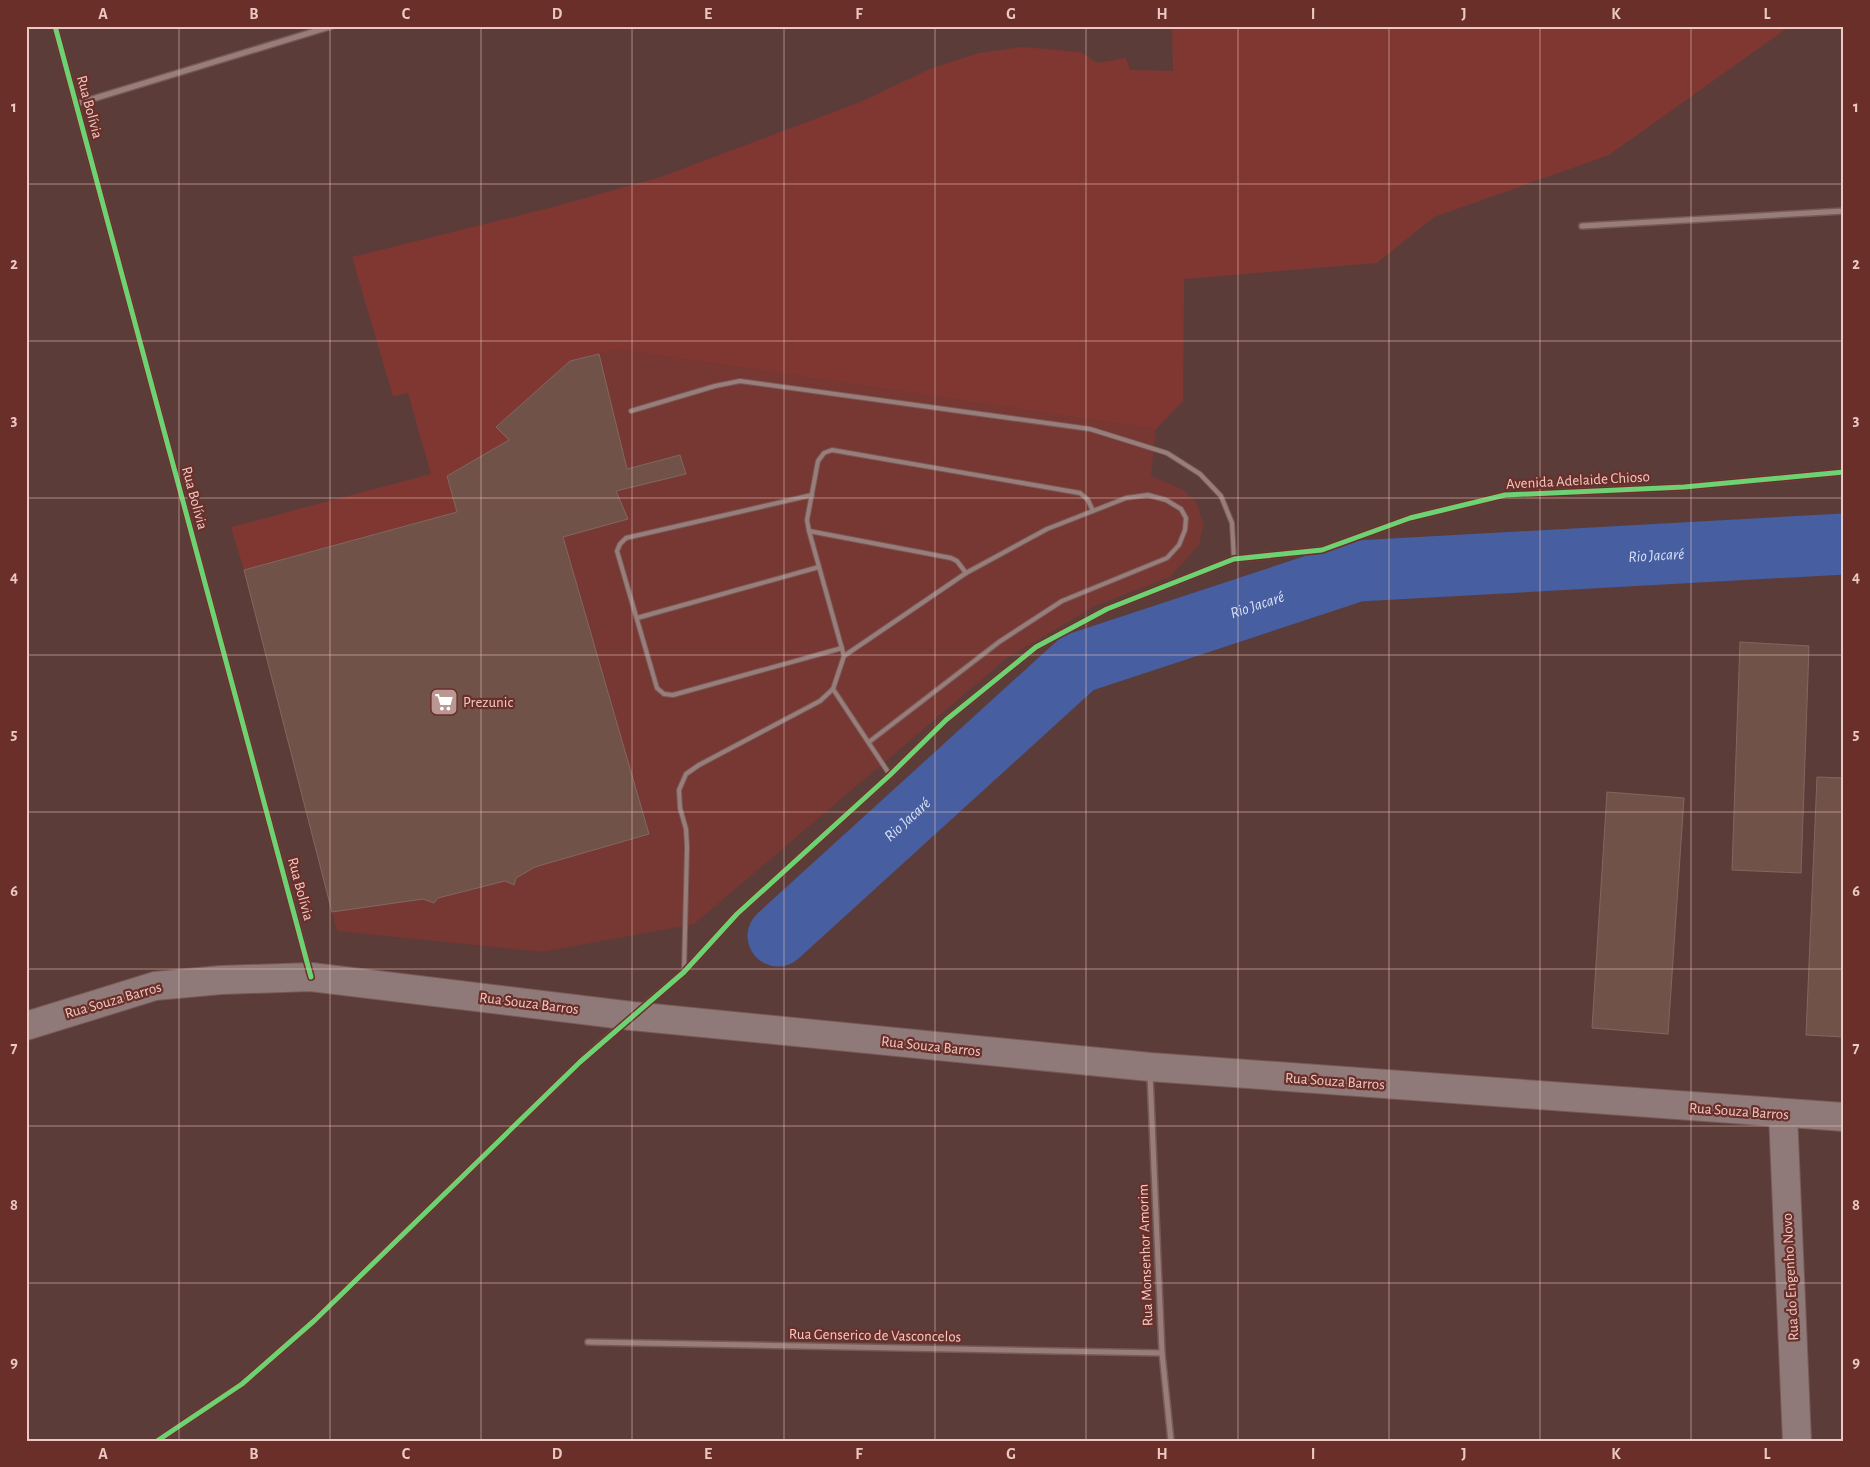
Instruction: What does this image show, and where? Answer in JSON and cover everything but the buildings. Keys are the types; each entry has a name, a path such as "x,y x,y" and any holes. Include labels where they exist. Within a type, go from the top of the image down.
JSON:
{"main road":[{"name":"Rua Souza Barros","path":"26,1026 155,986 221,980 311,976 632,1016 1150,1067 1844,1117"},
{"name":"Rua do Engenho Novo","path":"1783,1114 1797,1441"}],"street":[{"name":"Rua Bolívia","path":"55,26 311,976"},
{"path":"76,104 332,26"},
{"path":"1582,226 1844,211"},
{"name":"Avenida Adelaide Chioso","path":"157,1441 242,1384 315,1320 580,1062 684,972 737,914 890,775 946,720 1036,647 1107,609 1234,559 1322,550 1410,518 1505,495 1684,486 1844,472"},
{"name":"Rua Monsenhor Amorim","path":"1150,1067 1162,1353 1172,1441"},
{"name":"Rua Genserico de Vasconcelos","path":"588,1342 1162,1353"}],"lane":[{"path":"631,411 715,386 740,381 1090,429 1167,453 1200,474 1221,496 1232,523 1234,559"},
{"path":"684,972 688,847 686,829 680,808 679,790 686,774 699,765 820,701 833,689 844,656 807,520 818,462 824,454 832,450 1080,493 1088,500 1094,511"},
{"path":"812,495 626,538 620,544 617,552 657,688 664,694 672,695 842,648"},
{"path":"844,656 966,573 1048,528 1126,498 1148,495 1166,500 1181,509 1186,518 1185,530 1179,545 1167,558 1062,600 999,642 869,742"},
{"path":"809,531 951,558 958,561 966,573"},
{"path":"637,618 819,566"},
{"path":"833,689 890,775"}],"shaded area":[{"path":"1172,26 1790,26 1609,155 1434,217 1377,263 1184,279 1183,401 1156,429 617,349 570,361 496,427 509,440 447,476 457,512 244,570 231,527 431,474 408,393 393,396 352,257 549,208 661,177 858,103 930,69 979,53 1021,47 1080,52 1098,63 1126,58 1130,70 1173,71"},
{"path":"617,349 1156,429 1151,476 1182,489 1196,502 1204,524 1199,545 1170,577 1095,606 1007,658 694,924 543,952 337,931 244,570 456,512 447,476 509,440 496,427 570,361"}],"waterway":[{"name":"Rio Jacaré","path":"778,936 1078,663 1357,571 1844,544"}],"cycle path":[{"path":"55,26 311,977"},
{"path":"157,1441 242,1384 315,1320 580,1062 684,972 737,914 890,775 946,720 1036,647 1107,609 1234,559 1322,550 1410,518 1505,495 1684,487 1844,472"}],"place":[{"name":"Prezunic","path":"444,702"}]}
